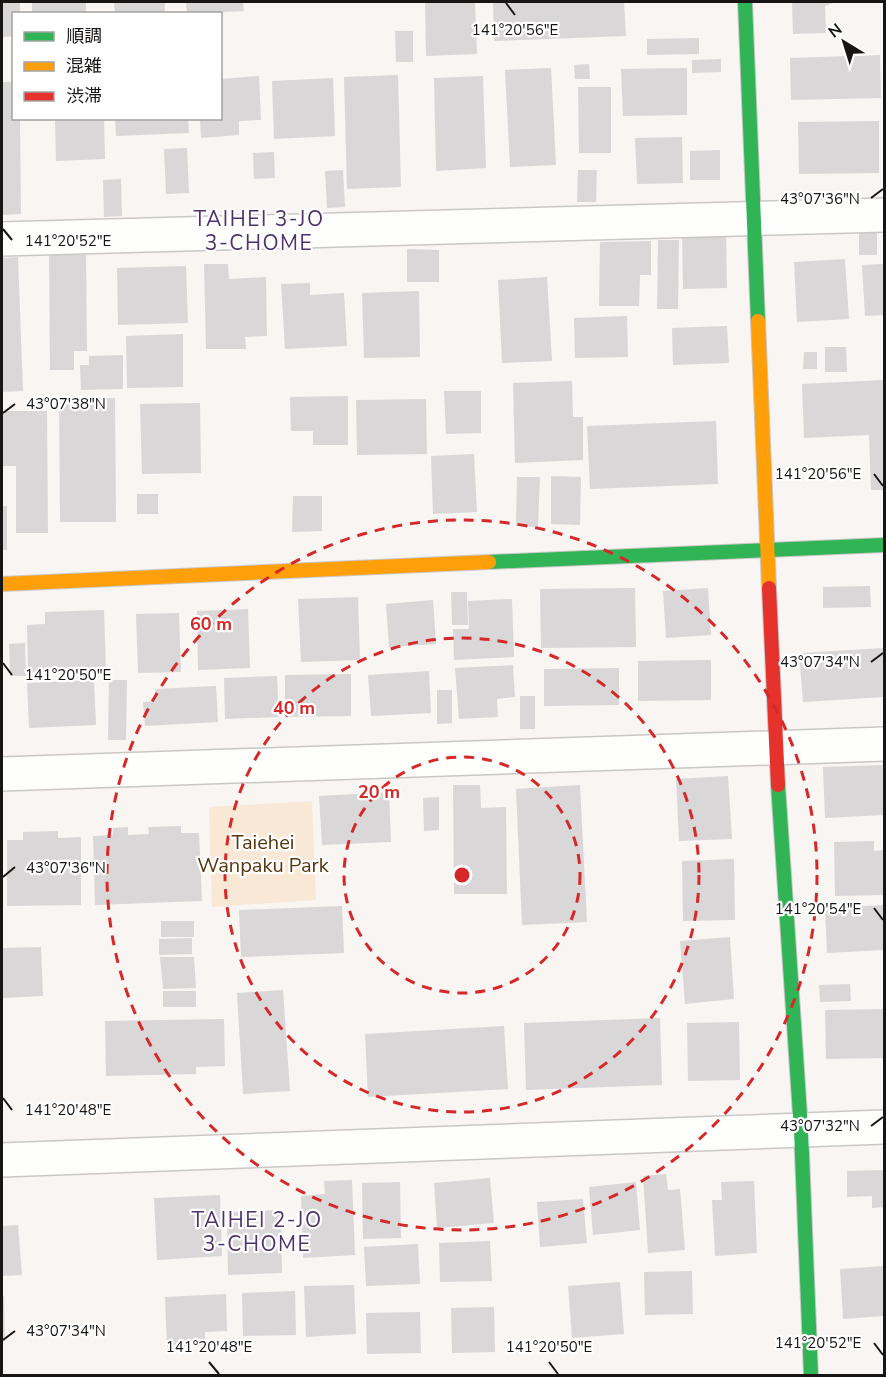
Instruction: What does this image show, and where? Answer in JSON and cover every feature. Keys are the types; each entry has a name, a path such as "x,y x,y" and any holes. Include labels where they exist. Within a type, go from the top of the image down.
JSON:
{"street":[{"path":"745,2 776,748 801,1130 811,1376"},
{"path":"2,239 885,215"},
{"path":"2,584 885,545"},
{"path":"2,774 885,744"},
{"path":"2,1160 885,1127"}],"green space":[{"name":"Taiehei Wanpaku Park","path":"312,801 316,900 212,907 209,807"}],"building":[{"path":"2,2 20,2 20,12 12,12 12,36 2,37"},
{"path":"32,2 86,2 86,12 32,12"},
{"path":"114,2 165,2 165,12 115,12"},
{"path":"186,2 243,2 244,11 222,12 187,12"},
{"path":"425,2 475,2 477,54 426,56"},
{"path":"493,2 624,2 626,36 494,41"},
{"path":"792,2 836,2 825,6 826,33 793,34"},
{"path":"395,31 413,31 413,62 396,62"},
{"path":"699,38 699,54 647,55 647,39"},
{"path":"880,55 881,98 791,100 790,58"},
{"path":"721,59 721,72 692,73 692,60"},
{"path":"589,64 590,79 575,79 574,65"},
{"path":"551,68 556,165 510,167 505,70"},
{"path":"687,68 687,115 623,116 621,69"},
{"path":"398,75 401,187 347,189 344,77"},
{"path":"259,76 261,120 239,121 239,135 201,138 200,120 222,120 222,79"},
{"path":"483,76 486,168 436,171 434,78"},
{"path":"333,78 335,136 274,139 272,81"},
{"path":"2,82 12,82 12,120 20,120 21,214 2,215"},
{"path":"578,87 611,87 611,153 579,153"},
{"path":"55,120 104,120 105,159 56,161"},
{"path":"115,120 188,120 189,133 116,136"},
{"path":"879,121 879,173 799,174 798,122"},
{"path":"682,137 683,183 637,184 635,138"},
{"path":"187,148 189,193 166,194 164,149"},
{"path":"720,150 720,180 690,180 690,151"},
{"path":"274,152 275,178 254,179 253,153"},
{"path":"343,170 345,207 327,208 325,171"},
{"path":"578,170 597,170 596,202 577,202"},
{"path":"121,179 122,216 104,217 103,180"},
{"path":"726,230 727,288 683,289 682,231"},
{"path":"859,232 877,232 877,255 859,255"},
{"path":"658,240 679,240 678,309 657,309"},
{"path":"651,241 651,275 640,275 639,306 599,306 600,242"},
{"path":"407,249 439,250 439,282 407,282"},
{"path":"49,255 86,255 87,351 74,351 74,370 50,370"},
{"path":"18,257 23,391 2,392 2,258"},
{"path":"845,259 849,319 797,322 794,262"},
{"path":"204,264 228,264 229,279 266,277 267,336 245,337 246,349 206,349"},
{"path":"884,264 884,315 865,316 862,265"},
{"path":"186,266 188,323 118,325 117,268"},
{"path":"547,277 552,361 502,363 498,280"},
{"path":"310,283 310,295 344,293 347,346 285,349 281,284"},
{"path":"419,291 420,357 364,358 362,293"},
{"path":"627,316 628,357 575,358 574,318"},
{"path":"727,326 729,363 673,365 672,328"},
{"path":"183,334 183,387 127,388 126,336"},
{"path":"825,347 846,347 847,372 825,372"},
{"path":"804,352 817,352 817,369 803,369"},
{"path":"123,355 123,389 81,390 80,365 89,365 89,356"},
{"path":"884,380 884,490 871,490 869,435 804,438 802,384"},
{"path":"572,381 573,417 583,417 583,460 515,463 513,383"},
{"path":"444,391 481,391 481,433 446,434"},
{"path":"348,396 348,445 313,445 313,431 291,431 290,397"},
{"path":"59,398 115,398 116,522 60,522"},
{"path":"426,399 427,454 357,455 356,400"},
{"path":"200,403 201,473 142,474 140,404"},
{"path":"2,411 47,411 48,533 16,533 16,466 2,466"},
{"path":"716,421 718,484 590,489 587,426"},
{"path":"474,454 477,512 433,514 431,456"},
{"path":"551,476 581,477 580,525 551,524"},
{"path":"517,477 540,477 538,527 516,526"},
{"path":"137,494 158,494 158,514 137,514"},
{"path":"293,496 322,496 322,531 292,532"},
{"path":"2,506 7,506 7,550 2,550"},
{"path":"870,586 871,607 823,608 823,587"},
{"path":"635,588 636,647 541,648 540,589"},
{"path":"708,588 711,635 666,638 663,591"},
{"path":"451,592 467,592 468,625 452,625"},
{"path":"358,597 360,660 301,662 298,599"},
{"path":"512,599 514,657 454,660 453,629 469,629 468,601"},
{"path":"433,600 436,644 389,647 386,604"},
{"path":"248,609 250,668 198,670 197,611"},
{"path":"104,610 106,669 28,672 27,625 45,624 45,612"},
{"path":"179,613 181,672 138,673 136,614"},
{"path":"25,643 26,676 10,676 9,644"},
{"path":"884,648 884,697 803,702 799,653"},
{"path":"711,660 711,700 638,701 638,661"},
{"path":"513,665 515,697 497,699 498,717 459,719 455,668"},
{"path":"619,668 619,705 544,706 544,669"},
{"path":"429,671 431,713 371,716 368,675"},
{"path":"351,674 351,716 285,717 285,675"},
{"path":"277,676 279,717 225,719 224,678"},
{"path":"94,680 96,725 29,728 27,683"},
{"path":"109,680 127,680 126,740 108,740"},
{"path":"216,686 218,722 145,726 143,702 156,701 155,689"},
{"path":"437,690 452,690 452,723 437,724"},
{"path":"520,696 535,696 535,729 520,729"},
{"path":"884,765 883,815 825,818 823,767"},
{"path":"728,776 732,839 679,841 676,779"},
{"path":"453,785 480,785 481,808 506,807 507,894 454,894"},
{"path":"580,785 587,922 522,925 516,789"},
{"path":"389,792 391,842 322,845 319,796"},
{"path":"439,797 439,830 424,831 423,798"},
{"path":"181,826 181,833 199,833 202,901 95,905 93,836 113,835 113,828 128,827 128,835 149,834 148,827"},
{"path":"58,831 58,838 81,837 81,905 7,906 7,840 23,840 23,832"},
{"path":"874,841 874,851 884,850 884,895 835,896 834,842"},
{"path":"734,859 735,920 683,921 682,861"},
{"path":"883,905 884,950 827,953 825,908"},
{"path":"342,906 344,953 241,957 239,910"},
{"path":"161,921 194,921 194,937 161,937"},
{"path":"730,937 734,999 685,1004 680,941"},
{"path":"192,938 192,954 159,955 159,939"},
{"path":"41,947 43,996 3,998 2,948"},
{"path":"160,957 194,957 196,988 163,989"},
{"path":"850,984 851,1001 820,1002 819,985"},
{"path":"283,990 290,1091 243,1094 237,993"},
{"path":"163,991 196,991 196,1007 163,1007"},
{"path":"884,1009 884,1058 826,1059 825,1010"},
{"path":"660,1018 662,1085 526,1090 524,1023"},
{"path":"224,1019 225,1066 196,1067 196,1074 106,1076 105,1021"},
{"path":"739,1022 740,1080 688,1081 687,1023"},
{"path":"504,1026 508,1089 368,1097 365,1034"},
{"path":"884,1170 884,1207 872,1208 872,1196 847,1197 847,1171"},
{"path":"666,1174 668,1190 680,1189 685,1250 648,1253 643,1176"},
{"path":"490,1178 494,1223 437,1228 434,1183"},
{"path":"352,1180 355,1255 303,1258 301,1196 325,1194 324,1181"},
{"path":"754,1181 757,1253 715,1256 712,1200 722,1200 721,1182"},
{"path":"400,1182 401,1238 363,1239 362,1183"},
{"path":"636,1182 640,1230 593,1235 589,1187"},
{"path":"220,1195 222,1256 157,1260 154,1198"},
{"path":"583,1199 587,1243 540,1247 537,1202"},
{"path":"281,1210 282,1273 228,1275 227,1212"},
{"path":"18,1225 22,1275 2,1276 2,1226"},
{"path":"490,1241 492,1281 440,1282 439,1243"},
{"path":"418,1244 420,1284 366,1286 364,1247"},
{"path":"884,1266 884,1316 843,1319 840,1269"},
{"path":"692,1271 693,1314 645,1315 644,1272"},
{"path":"620,1282 624,1334 572,1338 568,1286"},
{"path":"354,1285 356,1334 306,1337 304,1286"},
{"path":"295,1291 296,1335 243,1336 242,1293"},
{"path":"226,1294 227,1331 205,1332 205,1345 167,1347 165,1297"},
{"path":"2,1296 4,1296 5,1341 2,1342"},
{"path":"494,1307 495,1352 452,1353 451,1308"},
{"path":"420,1312 421,1353 367,1354 366,1313"}],"traffic: fast":[{"path":"745,2 758,321"},
{"path":"489,562 884,545"},
{"path":"778,785 801,1130 811,1376"}],"traffic: slow":[{"path":"758,321 769,588"},
{"path":"2,584 489,562"}],"traffic: jam":[{"path":"769,588 778,785"}],"district":[{"name":"TAIHEI 3-JO 3-CHOME","path":"259,231"},
{"name":"TAIHEI 2-JO 3-CHOME","path":"257,1232"}]}
